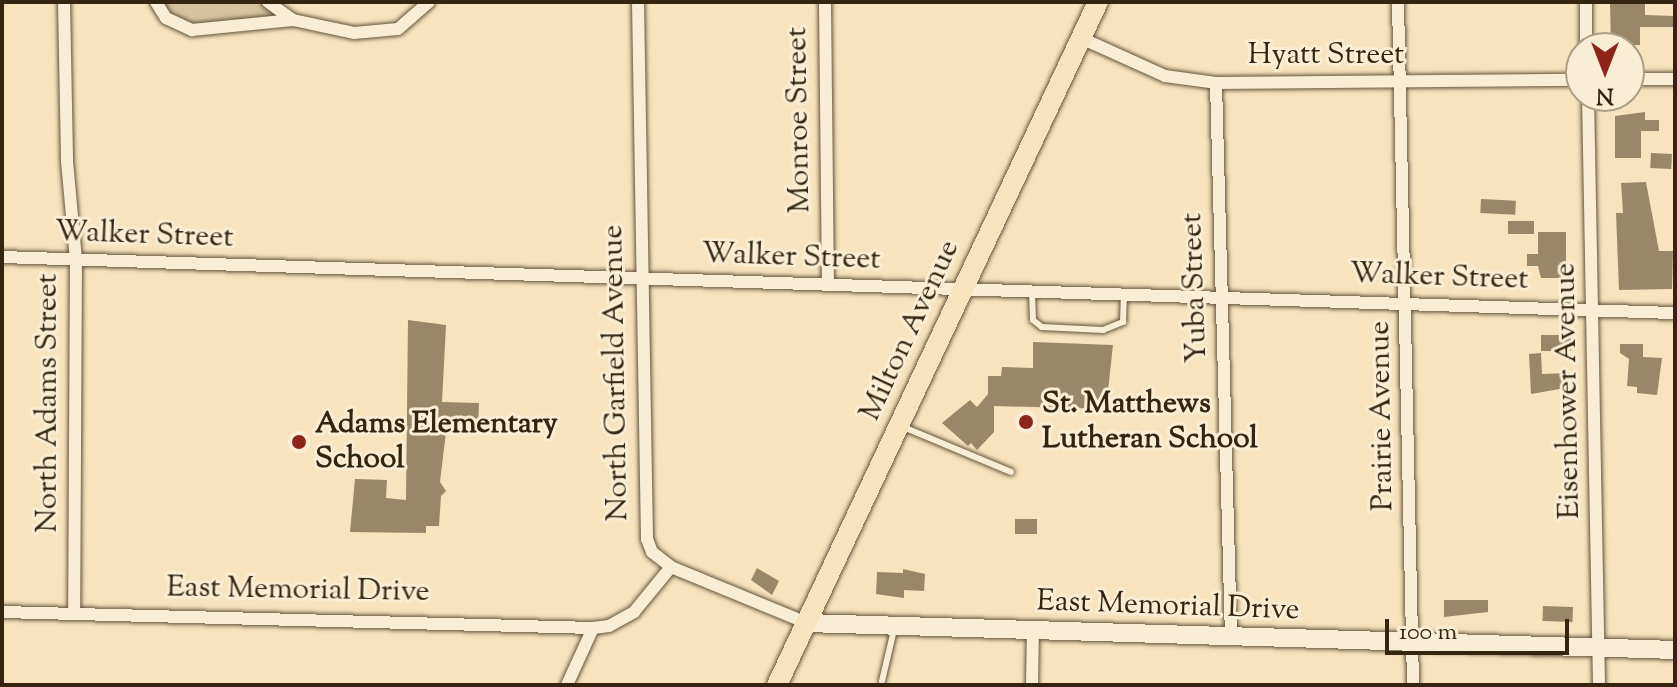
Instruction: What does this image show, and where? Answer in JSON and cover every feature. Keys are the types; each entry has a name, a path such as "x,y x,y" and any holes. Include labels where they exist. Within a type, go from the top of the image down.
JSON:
{"main road":[{"name":"Milton Avenue","path":"777,685 1098,2"},
{"name":"East Memorial Drive","path":"807,623 1675,650"}],"street":[{"name":"North Adams Street","path":"64,2 67,161 76,259 74,614"},
{"path":"156,2 166,18 192,30 293,20 339,32 390,32 412,22 429,2"},
{"path":"268,2 293,20"},
{"name":"North Garfield Avenue","path":"638,2 647,539 655,555 671,567"},
{"name":"Monroe Street","path":"825,2 828,285"},
{"name":"Prairie Avenue","path":"1398,2 1408,303 1413,685"},
{"path":"1586,2 1586,32"},
{"name":"Hyatt Street","path":"1081,38 1165,76 1216,83 1565,80"},
{"path":"1645,79 1675,79"},
{"name":"Yuba Street","path":"1216,83 1231,637"},
{"name":"Eisenhower Avenue","path":"1589,112 1595,310 1599,685"},
{"name":"Walker Street","path":"2,257 1675,313"},
{"path":"567,685 593,628 609,626 634,612 671,567"},
{"name":"East Memorial Drive","path":"671,567 807,623"},
{"name":"East Memorial Drive","path":"2,612 593,628"},
{"path":"1032,685 1033,630"}],"lane":[{"path":"1032,291 1033,320 1042,327 1103,330 1123,322 1124,294"},
{"path":"900,425 1011,472"},
{"path":"882,681 894,626"}],"shaded area":[{"path":"156,2 268,2 293,20 184,29"}],"building":[{"path":"1610,3 1645,3 1645,15 1674,16 1674,27 1640,27 1640,32 1611,32"},
{"path":"1645,112 1645,120 1659,120 1659,131 1641,131 1641,158 1615,158 1615,116"},
{"path":"1651,153 1672,154 1671,169 1650,168"},
{"path":"1646,182 1659,251 1673,251 1672,289 1619,290 1616,213 1623,213 1621,183"},
{"path":"1481,199 1516,201 1515,215 1480,213"},
{"path":"1508,221 1534,221 1534,234 1508,234"},
{"path":"1538,232 1566,232 1566,278 1541,278 1538,266 1527,266 1527,254 1538,254"},
{"path":"408,320 446,325 442,402 479,403 478,433 446,432 440,482 446,491 441,496 439,526 426,526 426,533 350,532 355,479 387,480 386,498 406,500"},
{"path":"1541,335 1571,335 1571,351 1541,351"},
{"path":"1033,342 1113,345 1106,409 994,406 994,432 977,450 971,443 968,446 942,423 970,400 977,407 988,394 988,376 1001,376 1002,367 1033,368"},
{"path":"1620,344 1643,344 1643,357 1662,358 1657,395 1637,393 1637,387 1627,386 1629,359 1620,353"},
{"path":"1541,353 1542,374 1570,373 1571,387 1531,394 1529,354"},
{"path":"1015,519 1037,519 1037,534 1015,534"},
{"path":"757,568 779,581 772,595 751,580"},
{"path":"903,569 925,574 924,591 904,590 904,598 876,594 877,572 903,573"},
{"path":"1444,600 1488,600 1488,612 1444,617"},
{"path":"1543,606 1573,607 1572,622 1542,621"}],"place":[{"name":"St. Matthews Lutheran School","path":"1026,422"},
{"name":"Adams Elementary School","path":"299,442"}]}
